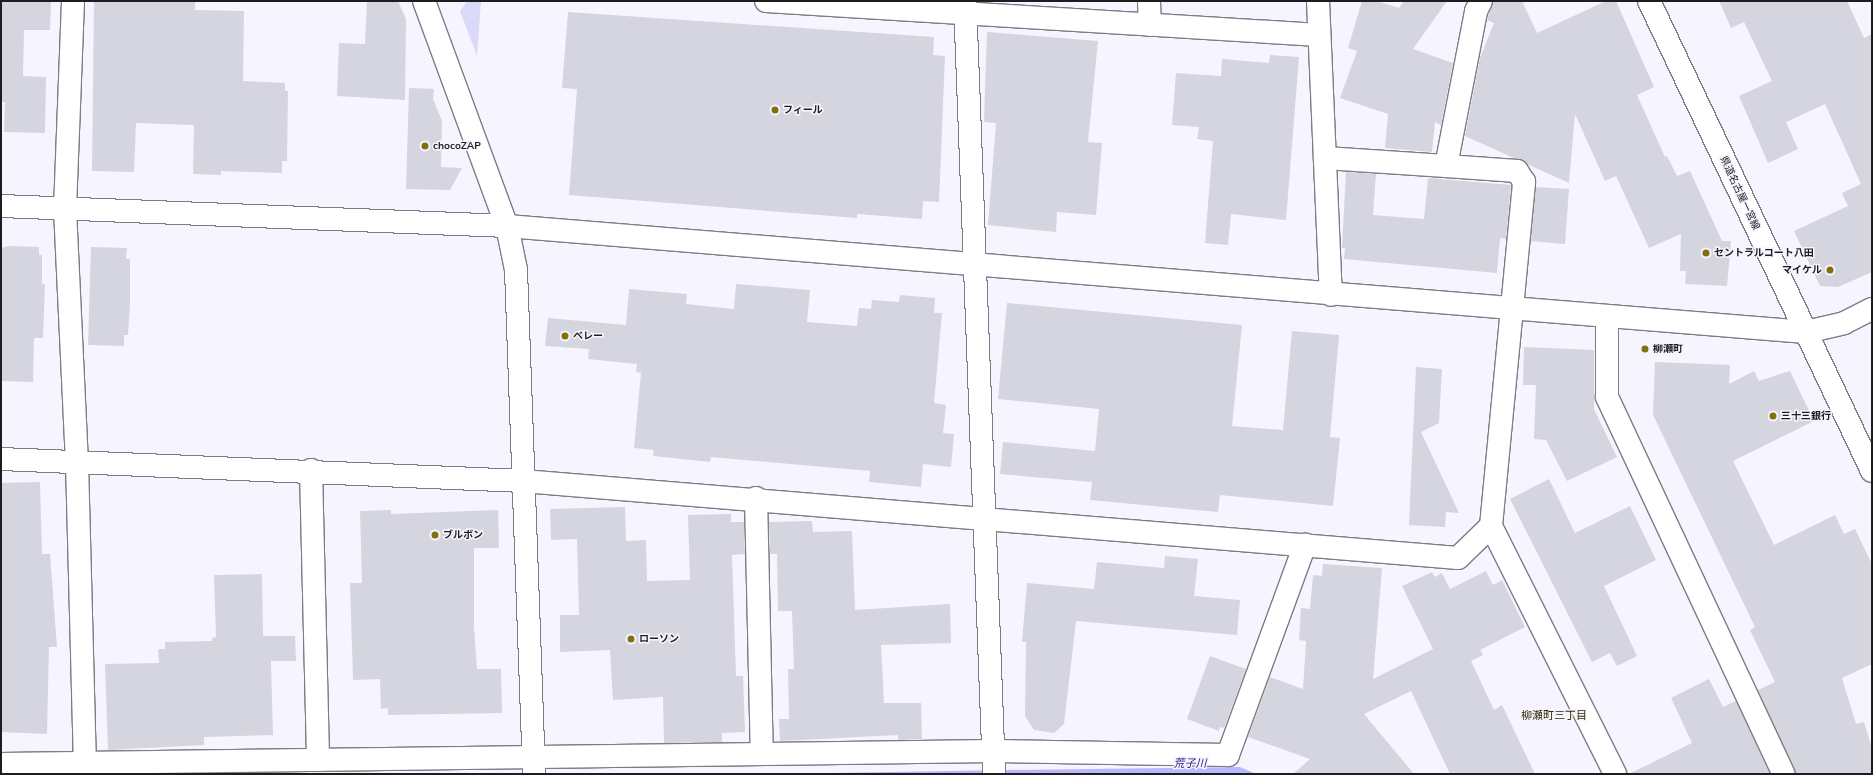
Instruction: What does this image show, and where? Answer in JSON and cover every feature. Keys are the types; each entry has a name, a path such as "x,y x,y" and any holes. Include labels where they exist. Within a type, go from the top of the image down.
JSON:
{"street":[{"path":"73,1 65,209 77,462 85,762"},
{"path":"424,1 508,226 516,270 533,766"},
{"path":"766,1 965,7 1150,25 1319,35"},
{"path":"1149,1 1150,25"},
{"path":"1318,1 1331,296"},
{"path":"1446,166 1476,11 1481,1"},
{"name":"県道名古屋一宮線","path":"1649,1 1872,471"},
{"path":"965,7 994,763"},
{"path":"1324,158 1517,171 1524,182 1491,526 1616,774"},
{"path":"1,206 508,226 1331,296 1806,332 1844,322 1872,310"},
{"path":"1608,317 1606,397 1784,774"},
{"path":"1,459 311,470 523,481 756,498 985,520 1458,558 1491,526"},
{"path":"311,470 318,760"},
{"path":"756,498 762,753"},
{"path":"1,764 318,760 533,766 762,753 994,763 1228,754 1305,545"}],"shaded area":[{"path":"467,1 481,1 477,56 460,11"},
{"path":"1240,767 1256,774 772,774 1008,770"}],"building":[{"path":"1,1 51,1 50,30 24,30 23,76 46,77 45,133 4,132 5,102 1,102"},
{"path":"94,1 195,1 195,10 244,11 243,81 285,83 285,91 288,91 287,161 282,161 282,173 221,171 221,175 193,174 194,125 136,123 134,172 92,171"},
{"path":"367,1 398,1 406,19 405,100 337,96 339,43 365,44"},
{"path":"1362,1 1377,1 1399,8 1404,1 1447,1 1413,49 1453,63 1441,125 1435,122 1432,152 1385,148 1388,114 1340,98 1357,51 1348,48"},
{"path":"1493,1 1522,1 1537,33 1606,1 1616,1 1654,87 1637,95 1665,157 1667,156 1677,176 1690,171 1722,241 1731,241 1727,286 1685,284 1686,271 1680,271 1681,234 1649,248 1616,176 1605,181 1575,114 1569,183 1465,136 1480,58 1494,23 1487,20"},
{"path":"1719,1 1847,1 1864,38 1872,34 1872,272 1838,287 1820,286 1794,231 1848,206 1842,193 1861,184 1825,104 1786,122 1798,149 1768,163 1739,96 1772,81 1744,22 1731,28"},
{"path":"568,12 934,37 933,55 945,56 939,202 923,201 922,219 857,214 857,218 569,195 577,89 562,88"},
{"path":"987,32 1098,41 1088,142 1102,143 1096,215 1057,212 1056,232 988,225 996,123 984,122"},
{"path":"1270,55 1299,57 1286,220 1231,214 1228,245 1205,243 1213,141 1197,139 1199,127 1172,125 1176,73 1221,76 1222,59 1269,63"},
{"path":"409,88 434,89 433,99 442,121 441,167 462,168 450,190 406,189"},
{"path":"1346,172 1376,174 1373,215 1424,219 1428,178 1511,185 1506,239 1500,238 1497,273 1344,259 1345,248 1342,248"},
{"path":"1536,187 1569,189 1565,244 1531,241"},
{"path":"8,246 39,247 39,255 42,255 42,284 45,284 43,338 34,338 33,382 1,381 1,248"},
{"path":"91,247 127,248 126,259 130,259 130,303 128,335 124,335 124,346 88,345"},
{"path":"736,284 810,290 807,322 857,326 859,308 871,309 872,300 899,302 900,295 935,298 934,313 942,313 934,403 946,405 943,433 954,434 951,467 923,464 921,487 869,482 870,471 711,457 710,462 653,456 654,450 634,448 641,373 636,372 637,364 588,359 589,349 545,346 548,318 626,325 629,289 687,294 686,304 734,309"},
{"path":"1007,303 1242,325 1232,426 1283,430 1292,331 1339,335 1330,437 1340,438 1333,506 1220,495 1218,512 1090,500 1092,482 1000,474 1003,442 1095,451 1099,409 998,399"},
{"path":"1524,347 1594,350 1594,409 1617,457 1567,481 1546,440 1534,439 1536,385 1523,385"},
{"path":"1655,362 1730,365 1729,384 1754,371 1759,381 1790,371 1814,421 1733,461 1774,545 1835,515 1844,534 1855,529 1872,564 1872,664 1842,678 1856,724 1864,722 1872,748 1872,774 1796,774 1758,690 1775,682 1750,630 1755,627 1653,415"},
{"path":"1416,367 1442,369 1439,423 1421,432 1459,513 1446,512 1445,527 1409,525"},
{"path":"1549,479 1575,533 1630,506 1656,560 1604,586 1637,656 1617,666 1610,653 1592,662 1510,499"},
{"path":"40,482 42,554 50,554 57,647 49,647 47,734 1,732 1,483"},
{"path":"625,507 626,541 646,540 647,581 690,580 688,515 731,514 731,522 744,522 745,554 732,555 736,676 743,676 745,732 722,733 722,742 664,743 663,697 613,700 610,650 560,652 560,615 579,615 577,539 551,540 550,509"},
{"path":"391,510 391,514 498,510 499,548 474,548 474,628 477,669 501,669 502,713 388,715 388,708 381,709 380,679 353,680 350,583 362,583 360,511"},
{"path":"812,521 813,532 852,531 855,610 950,604 951,643 881,645 884,703 921,703 922,739 898,740 898,735 780,741 779,719 789,719 788,669 794,669 792,611 778,611 777,554 770,554 769,522"},
{"path":"1165,556 1198,559 1194,596 1240,600 1237,635 1076,621 1064,724 1054,733 1034,730 1025,716 1026,642 1022,642 1027,583 1094,589 1097,562 1164,568"},
{"path":"1323,564 1382,568 1373,679 1433,649 1402,586 1432,572 1435,577 1442,573 1450,589 1486,571 1493,585 1502,580 1525,627 1480,650 1483,655 1471,661 1494,710 1502,705 1535,774 1450,774 1411,691 1364,714 1414,774 1293,774 1310,759 1248,737 1270,677 1303,689 1306,641 1299,640 1301,608 1310,609 1313,575 1322,576"},
{"path":"262,574 263,636 295,636 296,661 271,661 273,735 204,737 204,745 108,750 105,664 159,663 158,649 165,649 165,642 212,641 212,638 216,637 214,575"},
{"path":"1210,656 1246,669 1224,728 1220,727 1219,731 1187,719"},
{"path":"1709,679 1723,707 1736,701 1770,774 1629,774 1692,743 1671,698"}],"place":[{"name":"フィール","path":"775,110"},
{"name":"chocoZAP","path":"425,146"},
{"name":"セントラルコート八田","path":"1706,253"},
{"name":"マイケル","path":"1830,270"},
{"name":"ベレー","path":"565,336"},
{"name":"柳瀬町","path":"1645,349"},
{"name":"三十三銀行","path":"1773,416"},
{"name":"ブルボン","path":"435,535"},
{"name":"ローソン","path":"631,639"}],"district":[{"name":"柳瀬町三丁目","path":"1554,715"}],"water label":[{"name":"荒子川","path":"1190,763"}]}
